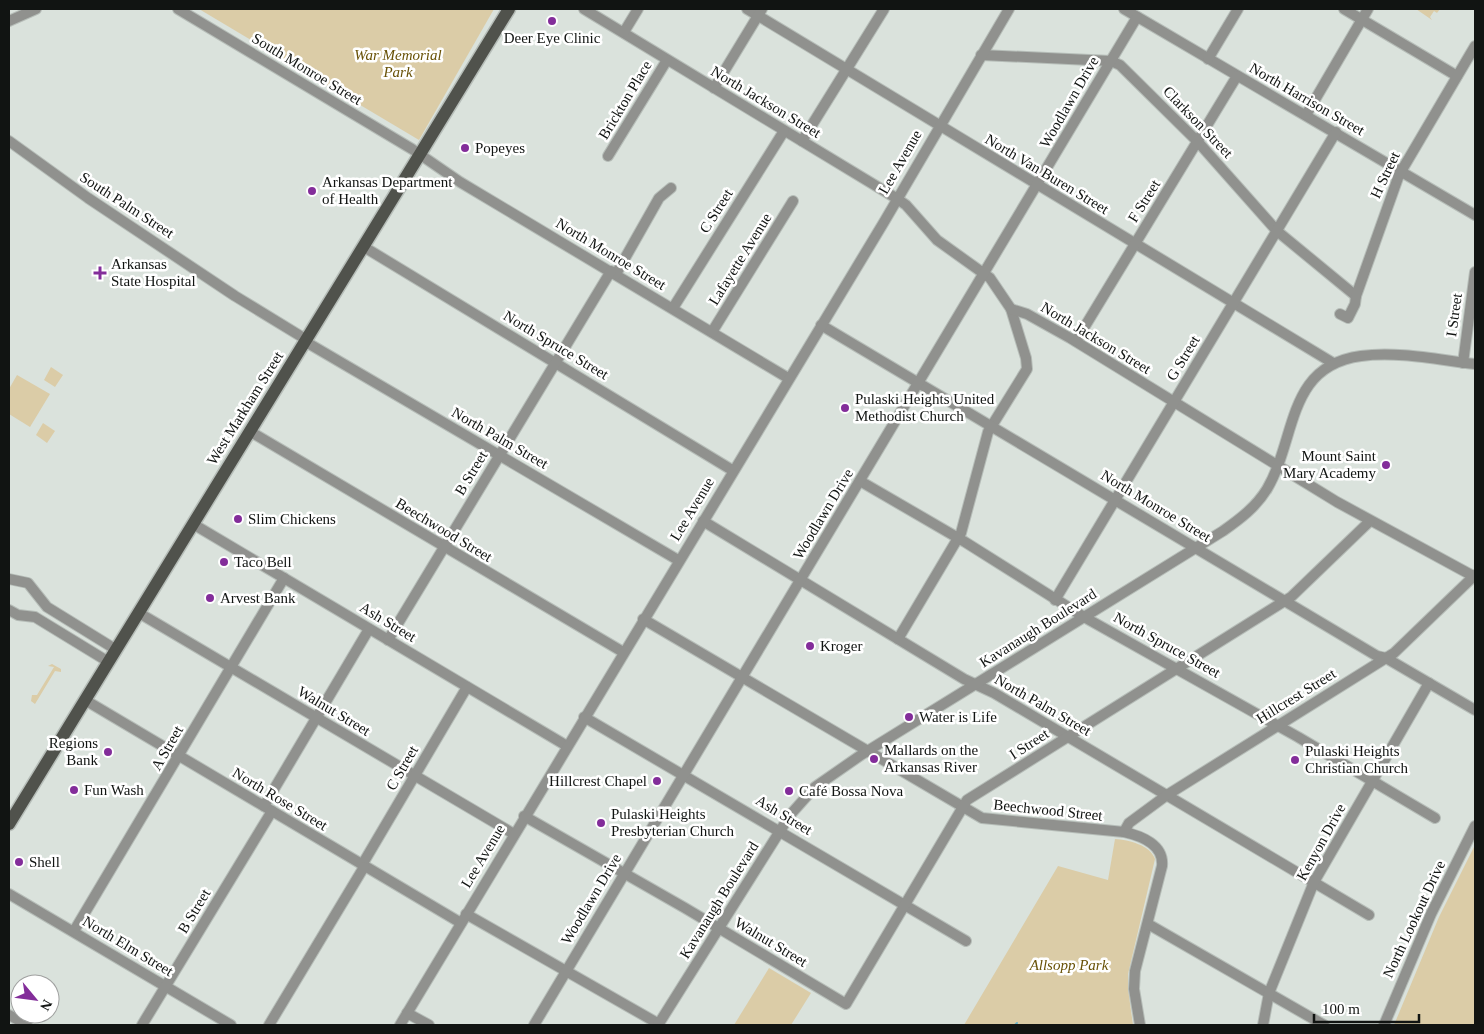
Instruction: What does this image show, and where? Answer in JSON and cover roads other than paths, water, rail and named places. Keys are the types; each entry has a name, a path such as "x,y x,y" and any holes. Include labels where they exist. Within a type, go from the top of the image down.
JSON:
{"main road":[{"name":"West Markham Street","path":"9,824 107,661 139,613 251,432 509,9"}],"street":[{"path":"9,21 36,9"},
{"name":"South Monroe Street","path":"178,9 420,155"},
{"name":"North Jackson Street","path":"584,9 906,205 937,240 990,278 1010,309 1028,365 985,441 965,520 958,539 898,639"},
{"path":"624,32 638,9"},
{"name":"North Van Buren Street","path":"747,9 760,12 848,70 939,126 1333,363"},
{"path":"802,141 848,70 884,9"},
{"name":"North Harrison Street","path":"1124,9 1306,114 1475,215"},
{"path":"1208,59 1238,9"},
{"path":"1344,9 1457,76"},
{"path":"1306,114 1368,9"},
{"name":"Lee Avenue","path":"400,1025 732,470 821,325 1006,10"},
{"path":"714,88 760,12"},
{"name":"Woodlawn Drive","path":"534,1025 683,774 1038,186 1137,17"},
{"name":"H Street","path":"1340,314 1348,318 1355,304 1356,296 1401,171 1475,46"},
{"name":"Clarkson Street","path":"981,55 1110,62 1120,65 1198,142 1277,231 1356,296"},
{"name":"Brickton Place","path":"608,156 666,60"},
{"name":"F Street","path":"1076,341 1238,76"},
{"name":"C Street","path":"673,308 784,131"},
{"name":"G Street","path":"1055,600 1336,132"},
{"name":"South Palm Street","path":"9,141 88,198 306,341"},
{"name":"North Monroe Street","path":"420,155 460,182 788,378"},
{"name":"B Street","path":"388,640 555,362 659,198 671,188"},
{"name":"Lafayette Avenue","path":"712,332 793,200"},
{"name":"North Spruce Street","path":"364,247 732,470"},
{"name":"I Street","path":"1463,363 1475,272"},
{"name":"North Jackson Street","path":"1010,309 1027,314 1076,341 1370,521 1475,576"},
{"name":"North Monroe Street","path":"821,325 1377,656 1386,658 1475,710"},
{"name":"North Palm Street","path":"306,341 678,560"},
{"path":"1333,363 1374,355 1475,364"},
{"name":"Kavanaugh Boulevard","path":"659,1025 780,830 799,803 815,786 869,750 1223,531 1252,508 1267,488 1278,466 1299,400 1319,373 1333,363"},
{"name":"Beechwood Street","path":"251,432 623,652"},
{"name":"North Spruce Street","path":"860,481 958,539 1055,600 1178,668 1434,818"},
{"name":"North Palm Street","path":"703,521 898,639 1369,915"},
{"name":"I Street","path":"846,1004 967,800 1285,601 1370,521"},
{"name":"Ash Street","path":"193,524 567,746"},
{"name":"Hillcrest Street","path":"1124,832 1129,823 1167,795 1386,658 1475,576"},
{"name":"A Street","path":"74,932 284,578"},
{"path":"10,581 28,583 47,607 115,649"},
{"path":"22,614 31,610 36,593"},
{"path":"9,610 35,617 107,661"},
{"name":"Walnut Street","path":"139,613 514,834"},
{"name":"Beechwood Street","path":"643,619 869,750 962,807 991,820 1124,832 1153,844 1162,856 1162,866 1134,980 1140,1025"},
{"name":"B Street","path":"142,1025 166,987 268,809 316,718 368,628"},
{"name":"Kenyon Drive","path":"1263,1025 1269,993 1314,882 1430,683"},
{"name":"C Street","path":"269,1025 467,687"},
{"name":"North Rose Street","path":"85,700 363,866 566,970 659,1025"},
{"name":"Ash Street","path":"584,717 780,830 966,941"},
{"name":"Walnut Street","path":"524,816 719,928 846,1004"},
{"name":"North Lookout Drive","path":"1384,1025 1431,914 1475,826"},
{"name":"North Elm Street","path":"9,894 231,1025"},
{"path":"1148,924 1324,1025"},
{"path":"407,1013 430,1025"},
{"path":"9,1015 27,1025"}],"place":[{"name":"Deer Eye Clinic","path":"552,21"},
{"name":"Popeyes","path":"465,148"},
{"name":"Arkansas Department of Health","path":"312,191"},
{"name":"Arkansas State Hospital","path":"100,273"},
{"name":"Pulaski Heights United Methodist Church","path":"845,408"},
{"name":"Mount Saint Mary Academy","path":"1386,465"},
{"name":"Slim Chickens","path":"238,519"},
{"name":"Taco Bell","path":"224,562"},
{"name":"Arvest Bank","path":"210,598"},
{"name":"Kroger","path":"810,646"},
{"name":"Water is Life","path":"909,717"},
{"name":"Regions Bank","path":"108,752"},
{"name":"Mallards on the Arkansas River","path":"874,759"},
{"name":"Pulaski Heights Christian Church","path":"1295,760"},
{"name":"Hillcrest Chapel","path":"657,781"},
{"name":"Fun Wash","path":"74,790"},
{"name":"Café Bossa Nova","path":"789,791"},
{"name":"Pulaski Heights Presbyterian Church","path":"601,823"},
{"name":"Shell","path":"19,862"}],"park label":[{"name":"War Memorial Park","path":"398,64"},
{"name":"Allsopp Park","path":"1069,965"}]}
